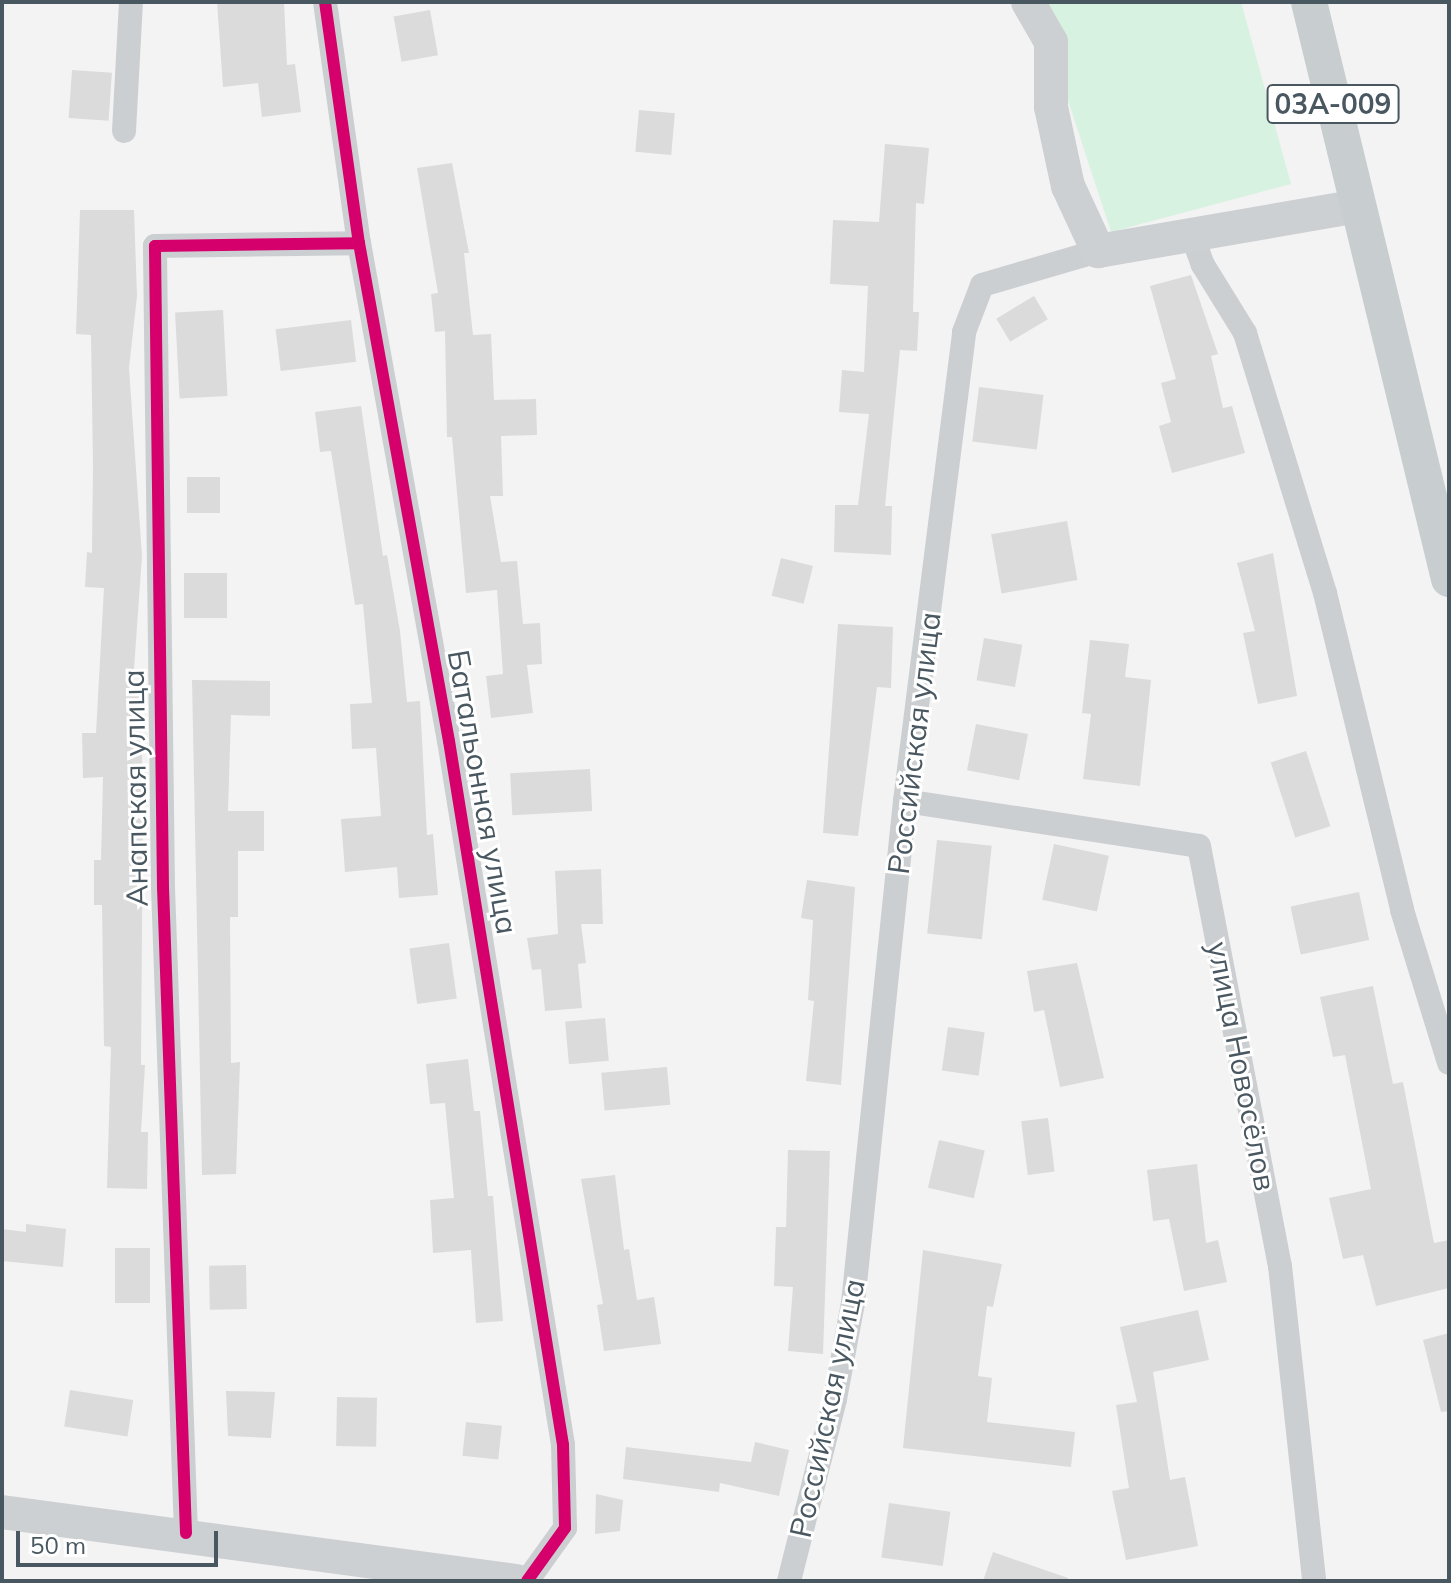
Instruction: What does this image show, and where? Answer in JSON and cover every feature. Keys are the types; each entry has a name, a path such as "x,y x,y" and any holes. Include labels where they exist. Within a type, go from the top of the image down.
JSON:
{"main road":[{"path":"1028,2 1051,42 1051,107 1068,186 1098,251"},
{"name":"03А-009","path":"1309,2 1449,579"},
{"name":"Российская улица","path":"1098,251 1358,206"},
{"path":"2,1512 186,1533 516,1581"}],"street":[{"path":"124,131 131,2"},
{"name":"Батальонная улица","path":"325,2 359,243 452,757 563,1445 565,1528 527,1581"},
{"path":"1192,235 1203,265 1245,333 1325,593 1402,910 1449,1063"},
{"name":"Анапская улица","path":"186,1533 163,871 155,246 359,243"},
{"name":"Российская улица","path":"789,1581 835,1399 853,1303 905,801 964,332 982,285 1098,251"},
{"name":"улица Новосёлов","path":"905,801 1199,846 1280,1266 1314,1581"}],"green space":[{"path":"1036,2 1241,2 1291,184 1111,232"}],"building":[{"path":"217,2 284,2 287,65 295,64 301,112 262,117 258,83 223,87"},
{"path":"430,10 438,55 402,62 394,16"},
{"path":"72,70 112,73 109,121 69,118"},
{"path":"639,110 675,113 671,155 635,152"},
{"path":"885,144 929,148 924,204 916,203 913,312 919,312 917,351 900,350 885,506 892,506 891,555 834,552 835,505 858,505 869,414 839,412 842,370 864,372 868,286 830,284 833,220 879,222"},
{"path":"452,163 469,253 464,253 473,335 491,334 494,400 536,399 537,435 501,436 503,496 490,496 501,562 517,561 523,624 540,623 542,664 527,665 533,713 491,718 486,676 503,674 497,590 466,593 452,437 447,437 445,331 435,332 431,294 438,293 417,168"},
{"path":"80,210 134,210 137,296 129,368 142,556 133,683 140,683 143,794 141,1065 145,1065 141,1132 148,1132 147,1189 107,1188 111,1047 104,1046 102,905 94,905 94,860 101,860 103,777 83,778 82,733 96,733 104,588 85,587 87,552 92,553 93,465 91,335 76,334"},
{"path":"1191,275 1218,354 1211,356 1223,408 1232,406 1245,453 1172,473 1159,426 1171,422 1161,383 1176,379 1150,286"},
{"path":"1034,296 1048,319 1010,342 996,319"},
{"path":"223,310 228,396 180,398 175,313"},
{"path":"351,320 356,362 281,371 276,329"},
{"path":"979,387 1044,395 1037,450 972,442"},
{"path":"361,406 383,556 387,555 400,631 407,702 420,701 427,835 433,834 438,895 399,898 397,867 345,872 341,819 381,816 376,748 352,749 350,704 372,703 363,604 355,605 331,451 320,452 315,412"},
{"path":"187,477 220,477 220,513 187,513"},
{"path":"1067,521 1077,580 1002,593 991,534"},
{"path":"1273,553 1297,696 1258,704 1243,633 1255,631 1237,563"},
{"path":"781,558 813,566 804,604 772,596"},
{"path":"184,573 227,573 227,618 184,618"},
{"path":"838,624 893,627 891,688 877,687 858,836 823,833"},
{"path":"984,638 1022,645 1015,687 977,680"},
{"path":"1090,640 1129,644 1125,677 1151,680 1140,786 1083,779 1091,714 1082,713"},
{"path":"192,680 270,681 270,716 231,715 228,811 264,811 264,851 238,851 238,917 230,917 231,1063 240,1062 236,1174 202,1175"},
{"path":"976,724 1028,734 1019,780 967,770"},
{"path":"1306,751 1330,826 1295,838 1271,762"},
{"path":"590,769 592,811 512,815 510,773"},
{"path":"937,840 992,846 982,939 927,933"},
{"path":"1054,844 1109,856 1097,911 1042,900"},
{"path":"601,869 603,924 581,924 586,963 578,964 582,1008 545,1011 541,969 532,970 527,938 558,934 555,871"},
{"path":"807,880 855,887 841,1085 806,1081 814,1001 808,1000 813,920 801,918"},
{"path":"1359,892 1369,940 1301,954 1291,907"},
{"path":"449,943 457,998 417,1004 409,949"},
{"path":"1077,963 1104,1078 1060,1087 1044,1010 1034,1012 1027,971"},
{"path":"1373,986 1393,1084 1403,1082 1434,1243 1449,1240 1449,1288 1376,1306 1363,1255 1343,1259 1329,1198 1371,1189 1345,1055 1333,1057 1320,997"},
{"path":"605,1018 609,1061 569,1064 565,1021"},
{"path":"948,1027 985,1032 979,1076 942,1071"},
{"path":"468,1059 474,1111 480,1111 488,1196 493,1196 503,1321 476,1323 471,1250 433,1253 430,1200 454,1198 445,1103 430,1104 426,1064"},
{"path":"667,1067 670,1105 605,1111 601,1073"},
{"path":"1048,1118 1055,1172 1028,1175 1021,1121"},
{"path":"939,1140 985,1151 974,1198 928,1188"},
{"path":"788,1150 830,1151 823,1354 788,1351 793,1287 774,1286 776,1227 786,1227"},
{"path":"1197,1164 1206,1243 1218,1240 1227,1282 1184,1291 1169,1219 1153,1221 1147,1170"},
{"path":"615,1175 624,1250 629,1249 637,1300 654,1297 661,1344 604,1351 597,1305 603,1304 581,1179"},
{"path":"26,1224 66,1229 63,1267 2,1261 2,1229 26,1232"},
{"path":"115,1248 150,1248 150,1303 115,1303"},
{"path":"923,1250 1002,1264 993,1307 987,1306 978,1376 992,1378 987,1422 1075,1432 1071,1467 903,1448"},
{"path":"246,1265 247,1309 210,1310 209,1266"},
{"path":"1198,1310 1209,1360 1153,1372 1170,1480 1185,1477 1198,1546 1126,1560 1112,1491 1129,1488 1116,1405 1137,1402 1120,1327"},
{"path":"1449,1333 1449,1411 1441,1412 1423,1340"},
{"path":"70,1390 133,1400 127,1437 64,1427"},
{"path":"226,1391 275,1392 271,1438 228,1436"},
{"path":"337,1397 377,1398 376,1447 336,1446"},
{"path":"466,1422 502,1426 498,1460 462,1456"},
{"path":"755,1442 789,1450 779,1496 720,1483 719,1492 623,1479 626,1447 751,1462"},
{"path":"596,1494 623,1500 620,1531 595,1534"},
{"path":"889,1503 950,1512 943,1566 881,1557"},
{"path":"993,1552 1068,1578 1067,1581 983,1581"}],"cycle path":[{"path":"325,2 359,243 449,741 563,1445 565,1528 527,1581"},
{"path":"186,1533 163,887 155,246 359,243"}]}
